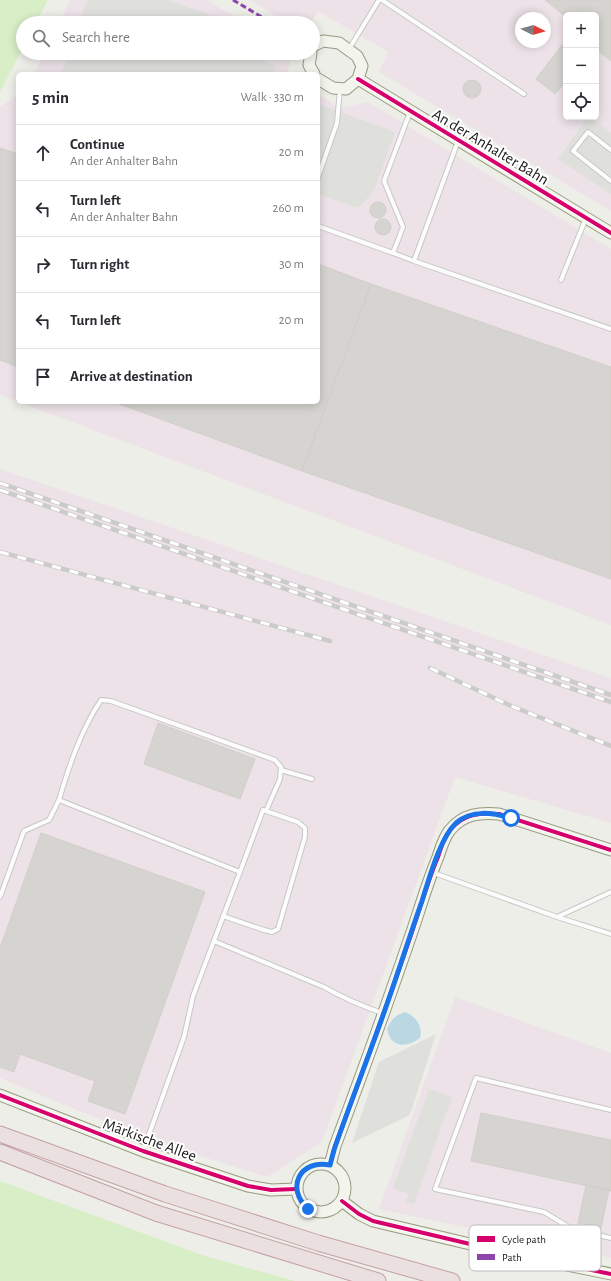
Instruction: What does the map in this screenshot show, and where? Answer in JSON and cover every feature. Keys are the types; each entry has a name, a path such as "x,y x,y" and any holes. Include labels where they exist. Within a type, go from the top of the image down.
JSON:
{"highway":[{"path":"0,1134 173,1196 318,1243 452,1281"},
{"path":"0,1152 156,1213 378,1281"}],"street":[{"path":"320,42 324,40 339,43 357,56 362,66 358,79 346,89 333,88 320,80"},
{"path":"310,60 309,65 313,72"},
{"name":"An der Anhalter Bahn","path":"358,79 611,233"},
{"path":"330,1165 432,872 450,830 466,817 486,813 505,816 611,850"},
{"name":"Märkische Allee","path":"0,1095 143,1151 248,1186 271,1190 296,1189"},
{"path":"322,1163 330,1165 341,1174 346,1187 345,1194 337,1207 330,1211 315,1212 308,1209 298,1197 296,1189 297,1181 307,1168 314,1164 322,1163"},
{"path":"342,1201 359,1214 373,1222 469,1245"},
{"path":"596,1271 611,1274"}],"lane":[{"path":"348,50 381,0 524,94"},
{"path":"320,171 337,123 340,88"},
{"path":"393,253 403,227 384,181 411,111"},
{"path":"611,150 588,132 573,151 611,181"},
{"path":"414,261 458,140"},
{"path":"561,280 586,218"},
{"path":"320,227 611,329"},
{"path":"0,897 24,831 48,820 59,800 70,765 93,711 101,700 111,701 275,760 281,767 280,779 266,811"},
{"path":"281,770 312,779"},
{"path":"59,800 240,872"},
{"path":"143,1151 184,1037 193,996 223,916 240,872 263,810 298,822 305,828 305,836 278,929 272,932 223,916"},
{"path":"432,872 557,917 611,934"},
{"path":"557,917 611,892"},
{"path":"214,941 298,976 363,1006 384,1013"},
{"path":"564,1225 544,1212 435,1189 476,1078 611,1110"},
{"path":"601,1236 611,1238"}],"shaded area":[{"path":"70,0 207,0 233,16 62,16"},
{"path":"87,0 168,0 212,16 81,16"},
{"path":"251,0 611,0 611,211 379,72 388,52 318,11 315,16 275,16"},
{"path":"41,60 291,60 288,72 35,72"},
{"path":"66,60 264,60 276,66 274,72 62,72"},
{"path":"320,95 340,108 368,102 611,249 611,625 24,404 320,404"},
{"path":"16,96 16,401 0,395 0,107"},
{"path":"320,105 395,132 374,191 358,208 320,195"},
{"path":"586,120 595,120 611,133 611,194 558,159"},
{"path":"0,469 611,678 611,823 455,777 322,1142 267,1177 147,1139 0,1078"},
{"path":"455,997 611,1053 611,1258 601,1256 601,1225 469,1225 469,1228 379,1209"},
{"path":"436,1034 410,1115 352,1143 379,1062"},
{"path":"429,1089 452,1097 414,1204 406,1202 409,1194 393,1188"}],"green space":[{"path":"0,0 48,0 40,16 16,16 17,60 0,92"},
{"path":"0,1181 205,1256 295,1281 0,1281"}],"water":[{"path":"405,1012 418,1022 421,1034 420,1038 405,1045 395,1043 389,1035 387,1029 394,1018"}],"building":[{"path":"545,0 611,0 611,61 599,51 599,12 563,12 563,15"},
{"path":"563,44 563,85 555,94 536,79"},
{"path":"472,80 478,83 481,89 478,95 472,98 466,95 463,89 466,83"},
{"path":"0,148 16,153 16,366 0,360"},
{"path":"375,202 381,202 386,207 384,216 381,218 375,218 370,213 370,207"},
{"path":"380,219 386,219 391,224 389,233 386,235 380,235 375,230 375,224"},
{"path":"320,265 371,284 302,471 119,404 320,404"},
{"path":"371,284 611,367 611,579 302,471"},
{"path":"158,723 255,759 240,799 144,764"},
{"path":"41,833 205,892 125,1114 88,1101 95,1081 20,1054 14,1072 0,1067 0,948"},
{"path":"481,1113 611,1140 611,1191 471,1161"},
{"path":"586,1185 609,1190 601,1228 601,1225 578,1223"}],"railway":[{"path":"0,483 611,695"},
{"path":"0,490 611,702"},
{"path":"0,552 330,641"},
{"path":"430,668 509,705 611,746"}],"marked path":[{"path":"233,0 260,16"}],"cycle path":[{"path":"358,79 611,233"},
{"path":"330,1165 335,1146 431,875 443,843 450,830 460,820 472,815 485,813 499,814 611,850"},
{"path":"0,1095 143,1151 248,1186 271,1190 296,1189"},
{"path":"342,1201 359,1214 373,1221 469,1244"},
{"path":"596,1271 611,1274"}],"route":[{"path":"308,1209 298,1197 296,1189 297,1181 307,1168 314,1164 322,1163 330,1165 432,872 445,839 450,830 466,817 486,813 499,814 511,818"}]}
